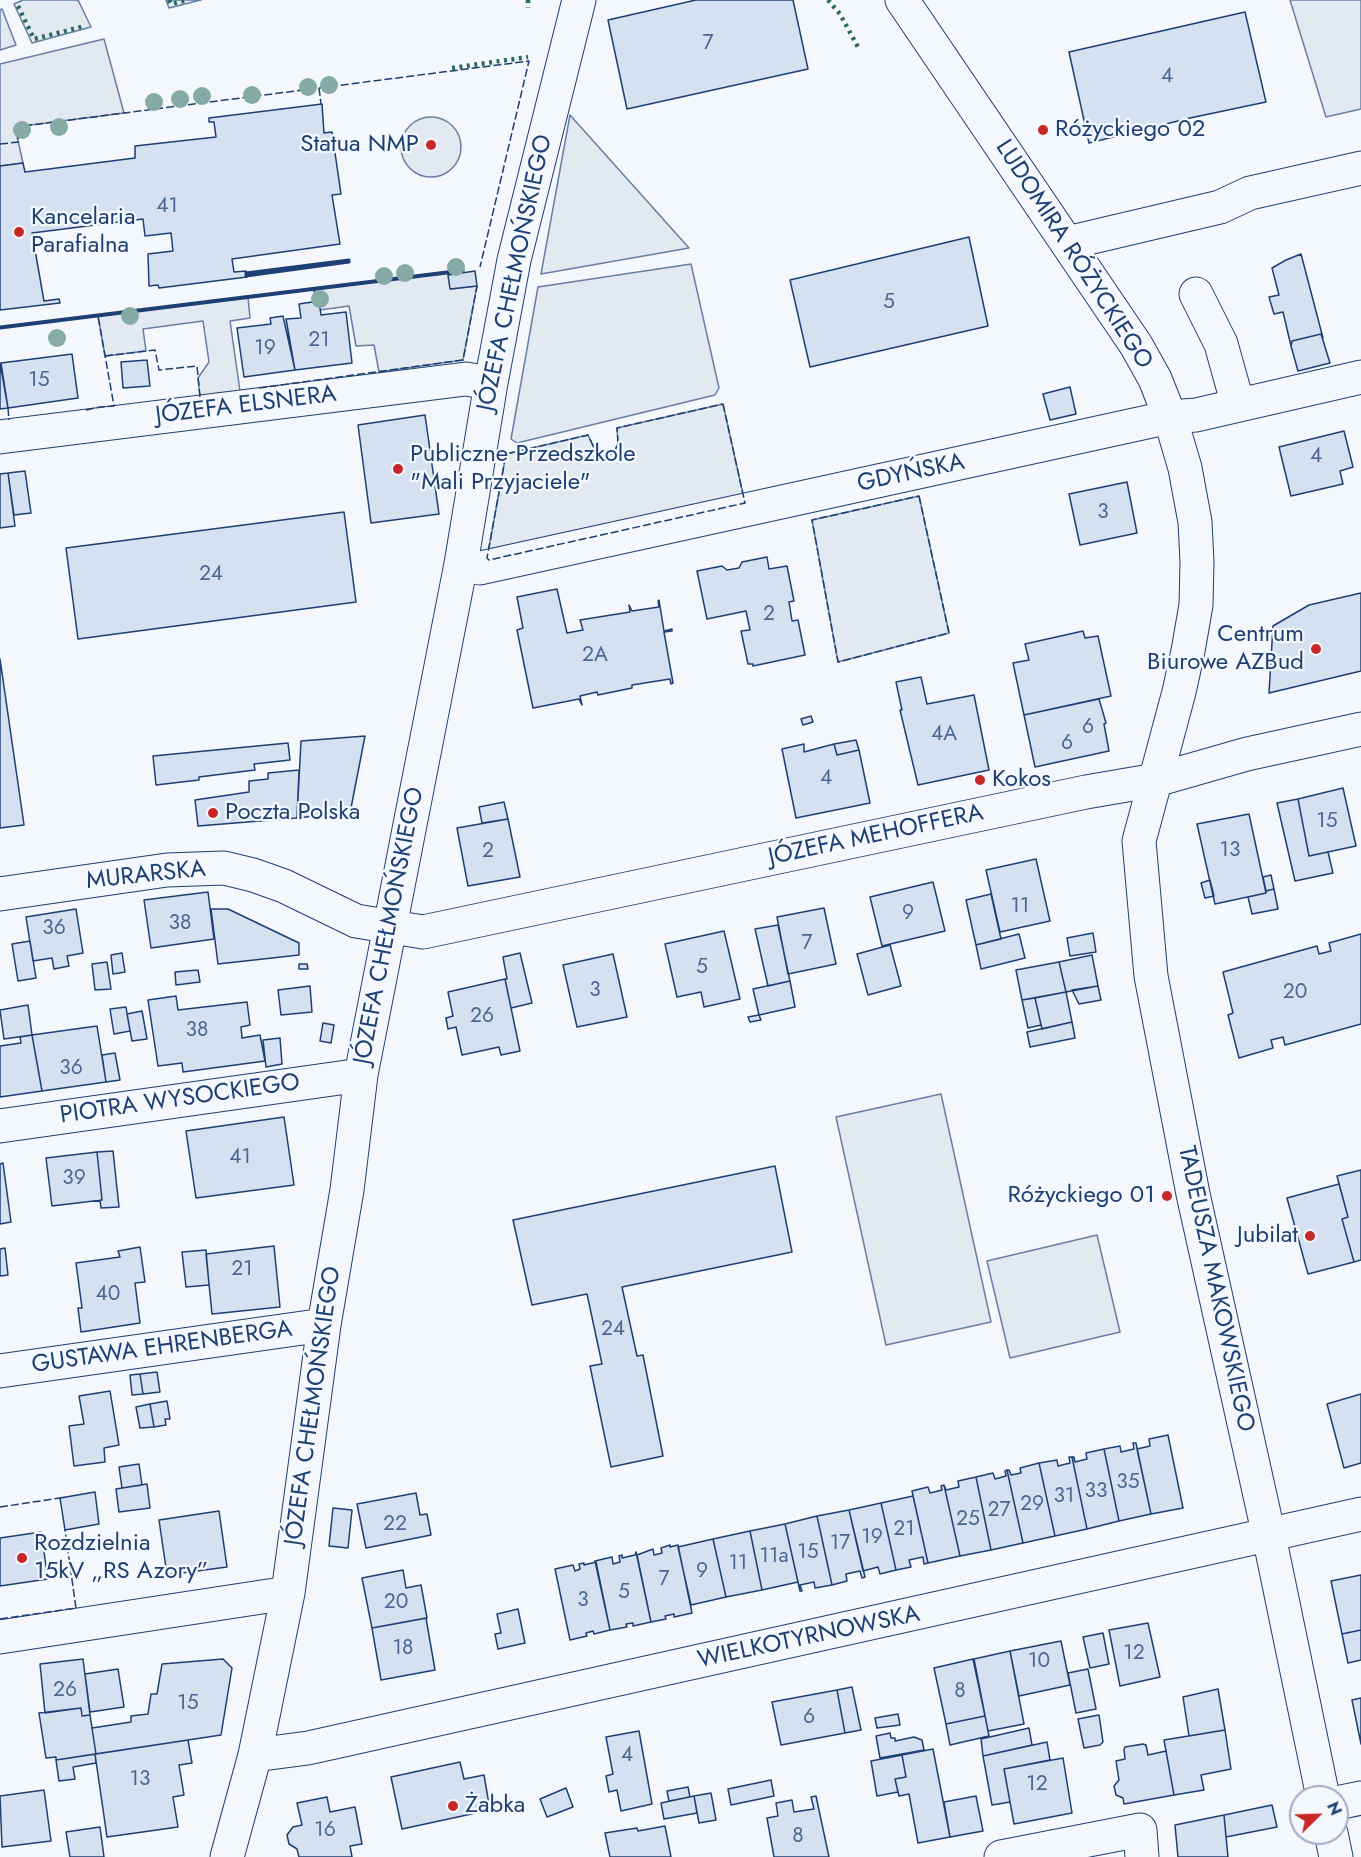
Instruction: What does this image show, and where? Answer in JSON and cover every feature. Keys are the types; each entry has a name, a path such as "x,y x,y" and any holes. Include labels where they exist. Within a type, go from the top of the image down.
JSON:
{"street":[{"name":"JÓZEFA CHEŁMOŃSKIEGO","path":"227,1857 255,1755 288,1593 361,1075 461,564 514,260 579,0"},
{"name":"LUDOMIRA RÓŻYCKIEGO","path":"902,0 1136,345 1155,379 1170,417 1185,468 1195,522 1196,605 1188,651 1156,780"},
{"path":"1067,243 1220,207 1250,193 1361,168"},
{"path":"1196,294 1221,345 1238,405"},
{"name":"GDYŃSKA","path":"461,564 480,568 1170,417 1196,415 1361,377"},
{"name":"JÓZEFA ELSNERA","path":"0,437 466,379 491,383"},
{"name":"JÓZEFA MEHOFFERA","path":"389,928 423,932 1063,796 1156,780 1247,754 1361,729"},
{"name":"TADEUSZA MAKOWSKIEGO","path":"1156,780 1139,841 1151,975 1193,1194 1269,1536 1321,1785"},
{"name":"MURARSKA","path":"0,894 167,870 224,868 284,886 356,921 389,928"},
{"name":"PIOTRA WYSOCKIEGO","path":"0,1126 361,1075"},
{"name":"GUSTAWA EHRENBERGA","path":"0,1371 324,1325"},
{"name":"WIELKOTYRNOWSKA","path":"255,1755 308,1748 1361,1514"},
{"path":"0,1637 288,1593"},
{"path":"1001,1857 1141,1844"}],"shaded area":[{"path":"23,0 78,0 91,27 32,43 14,4"},
{"path":"166,0 201,0 169,8"},
{"path":"1290,0 1361,0 1361,109 1326,117"},
{"path":"2,9 16,45 0,50 0,10"},
{"path":"104,39 124,113 15,127 23,163 0,166 0,64"},
{"path":"570,115 689,248 541,274"},
{"path":"425,117 437,117 448,122 456,130 461,147 459,159 448,172 437,177 425,177 414,172 406,164 401,153 401,141 406,130 414,122"},
{"path":"691,264 719,388 715,395 517,443 511,439 538,287"},
{"path":"448,273 451,289 477,286 463,360 379,372 374,345 356,346 349,306 320,310 316,302 314,289"},
{"path":"248,297 250,318 230,321 240,391 200,397 198,378 209,362 203,321 143,329 146,351 105,356 98,316"},
{"path":"723,404 744,499 487,558 506,454 588,435 595,450 603,456 614,453 618,443 617,428"},
{"path":"919,496 949,633 838,662 812,520"},
{"path":"941,1094 991,1322 886,1345 836,1117"},
{"path":"1097,1235 1120,1332 1010,1358 987,1261"}],"building":[{"path":"696,0 793,0 808,69 627,109 608,20"},
{"path":"1245,12 1266,102 1089,143 1069,52"},
{"path":"322,104 324,133 332,132 341,194 332,195 340,244 232,259 234,272 246,271 247,277 159,288 158,285 149,286 148,254 173,251 171,233 145,236 143,219 32,233 44,301 59,299 60,303 0,310 0,166 23,163 25,172 135,158 135,146 216,137 214,122 209,122 209,118"},
{"path":"969,237 988,326 810,367 790,280"},
{"path":"1301,254 1323,338 1321,334 1292,341 1291,346 1283,312 1274,314 1269,297 1279,295 1272,268"},
{"path":"475,271 477,286 450,289 448,275"},
{"path":"319,301 321,315 346,312 352,363 295,370 286,319 301,318 299,304"},
{"path":"283,316 295,370 244,377 237,328 271,324 270,318"},
{"path":"1321,334 1330,363 1298,371 1291,346 1292,341"},
{"path":"72,354 78,398 8,408 1,363"},
{"path":"147,360 150,386 123,388 121,362"},
{"path":"0,363 8,408 0,409"},
{"path":"1070,387 1076,414 1050,420 1043,394"},
{"name":"Publiczne Przedszkole \"Mali Przyjaciele\"","path":"425,415 439,514 371,523 358,425"},
{"path":"1344,431 1353,467 1340,471 1343,484 1291,496 1279,447"},
{"path":"25,471 31,513 14,515 8,473"},
{"path":"8,473 15,526 0,528 0,474"},
{"path":"1127,482 1137,533 1080,545 1069,494"},
{"path":"344,512 356,602 78,639 66,548"},
{"path":"767,557 769,569 787,566 794,601 789,602 792,621 798,620 805,655 753,666 753,664 748,664 741,631 750,630 746,611 707,619 697,571 722,566 727,570 739,568 742,562"},
{"path":"557,589 567,633 583,630 580,620 630,612 629,605 632,611 659,607 659,600 664,631 672,629 672,631 664,632 673,683 671,684 670,679 632,685 632,688 598,695 597,692 580,696 582,705 579,699 533,708 517,630 523,628 517,597"},
{"name":"Centrum Biurowe AZBud","path":"1361,593 1361,671 1269,693 1273,626 1309,605"},
{"path":"1083,631 1085,638 1098,636 1111,696 1024,715 1013,663 1029,660 1025,644"},
{"path":"0,659 24,825 0,828"},
{"path":"921,677 927,704 974,695 989,770 918,785 900,710 902,710 896,682"},
{"path":"1099,699 1106,723 1104,724 1109,751 1035,767 1024,715"},
{"path":"811,716 813,722 803,725 801,719"},
{"path":"365,736 351,808 342,813 297,818 301,741"},
{"path":"856,740 859,750 837,755 834,744"},
{"path":"288,743 290,760 254,764 255,770 156,785 153,756"},
{"path":"804,744 804,752 834,744 837,755 859,750 870,803 796,818 782,749"},
{"path":"299,770 297,818 198,826 195,800 249,792 249,781 268,779 268,773"},
{"path":"1343,788 1356,846 1309,856 1298,799"},
{"path":"1298,799 1309,856 1328,852 1333,873 1295,881 1277,803"},
{"path":"504,802 508,819 482,823 479,807"},
{"path":"1249,814 1266,893 1215,904 1197,824"},
{"path":"508,819 520,877 468,886 457,828"},
{"path":"1036,859 1050,921 1000,932 986,870"},
{"path":"1271,875 1274,889 1266,891 1263,877"},
{"path":"1210,880 1214,896 1205,898 1201,883"},
{"path":"933,882 945,931 882,946 870,897"},
{"path":"1274,889 1278,909 1252,914 1248,897"},
{"path":"208,892 214,939 151,948 144,900"},
{"path":"991,894 1001,939 976,945 966,900"},
{"path":"824,908 836,964 788,974 777,917"},
{"path":"76,909 83,953 67,956 69,966 54,969 52,958 33,961 26,917"},
{"path":"211,909 228,909 299,943 299,955 218,964"},
{"path":"778,925 790,981 768,986 755,929"},
{"path":"724,931 740,999 704,1007 701,992 677,997 665,944"},
{"path":"1093,933 1096,952 1070,956 1067,938"},
{"path":"1019,934 1025,958 981,969 976,945"},
{"path":"1361,934 1361,1024 1285,1045 1283,1037 1271,1040 1273,1048 1239,1058 1228,1015 1233,1013 1223,972 1317,946 1319,954 1331,951 1329,943"},
{"path":"30,941 36,978 18,981 12,944"},
{"path":"890,945 901,986 868,995 857,954"},
{"path":"122,953 125,972 113,974 111,955"},
{"path":"520,953 532,1003 511,1008 503,957"},
{"path":"613,954 627,1017 577,1027 563,965"},
{"path":"1092,955 1098,986 1066,992 1059,962"},
{"path":"107,962 111,989 95,990 92,964"},
{"path":"1059,962 1066,992 1022,1000 1016,970"},
{"path":"299,964 307,964 308,969 299,969"},
{"path":"198,970 200,982 176,985 175,972"},
{"path":"505,979 520,1051 501,1055 499,1047 462,1055 456,1027 448,1029 446,1018 453,1016 448,992"},
{"path":"790,981 795,1007 759,1015 753,989"},
{"path":"310,986 312,1012 281,1015 278,990"},
{"path":"1098,986 1101,1000 1079,1004 1072,990"},
{"path":"1066,992 1072,1022 1042,1029 1035,998"},
{"path":"176,996 178,1010 247,1002 250,1025 241,1027 242,1038 260,1035 265,1061 183,1072 182,1063 158,1066 148,1000"},
{"path":"1035,998 1041,1025 1028,1028 1022,1000"},
{"path":"28,1005 32,1035 4,1039 0,1010"},
{"path":"126,1007 130,1031 114,1034 110,1009"},
{"path":"142,1011 147,1039 132,1041 127,1014"},
{"path":"759,1015 761,1020 750,1022 748,1017"},
{"path":"1072,1022 1075,1038 1030,1047 1027,1032"},
{"path":"323,1023 334,1025 331,1043 320,1041"},
{"path":"97,1026 106,1082 42,1091 32,1035"},
{"path":"32,1035 42,1091 0,1097 0,1046 21,1043 20,1037"},
{"path":"280,1038 282,1064 266,1067 263,1040"},
{"path":"115,1053 120,1080 106,1082 102,1055"},
{"path":"284,1117 294,1185 196,1198 186,1131"},
{"path":"113,1151 119,1207 101,1208 97,1152"},
{"path":"97,1152 102,1200 52,1206 46,1158"},
{"path":"3,1163 11,1222 0,1224 0,1164"},
{"path":"775,1166 792,1252 622,1287 637,1356 643,1355 663,1456 611,1467 590,1366 602,1364 587,1294 532,1305 513,1220"},
{"path":"1361,1170 1361,1260 1354,1262 1342,1219 1348,1217 1337,1176"},
{"path":"1339,1184 1348,1217 1342,1219 1354,1262 1308,1274 1287,1198"},
{"path":"274,1246 280,1307 212,1314 206,1254"},
{"path":"140,1247 145,1282 135,1283 140,1323 81,1332 78,1308 82,1308 76,1263 120,1257 118,1251"},
{"path":"5,1248 8,1275 0,1276 0,1249"},
{"path":"206,1250 209,1285 186,1287 182,1252"},
{"path":"157,1372 160,1392 143,1394 140,1374"},
{"path":"140,1374 143,1394 132,1395 130,1375"},
{"path":"110,1391 119,1445 104,1448 105,1462 74,1466 69,1426 84,1424 79,1396"},
{"path":"1361,1394 1361,1463 1344,1468 1327,1404"},
{"path":"167,1401 170,1419 165,1419 166,1425 154,1427 150,1404"},
{"path":"150,1404 154,1427 140,1428 136,1407"},
{"path":"1168,1435 1183,1508 1151,1514 1137,1449 1150,1446 1149,1439"},
{"path":"1133,1443 1136,1443 1151,1514 1119,1521 1104,1449 1120,1446 1121,1452 1134,1449"},
{"path":"1104,1449 1119,1521 1087,1529 1072,1457 1075,1462 1087,1459 1086,1453"},
{"path":"1069,1457 1072,1457 1087,1529 1055,1536 1039,1463 1057,1460 1058,1466 1070,1463"},
{"path":"1039,1463 1055,1536 1023,1543 1007,1470 1011,1475 1021,1473 1020,1468"},
{"path":"139,1464 142,1485 122,1488 119,1467"},
{"path":"1007,1470 1023,1543 991,1550 976,1477 993,1473 995,1479 1006,1476 1005,1471"},
{"path":"976,1477 991,1550 960,1556 944,1485 946,1490 959,1487 958,1481"},
{"path":"147,1484 150,1508 119,1512 116,1489"},
{"path":"944,1485 960,1556 928,1563 912,1491 928,1487 930,1493 942,1490 941,1486"},
{"path":"95,1492 99,1524 65,1530 60,1498"},
{"path":"416,1493 420,1515 427,1514 431,1535 366,1548 357,1504"},
{"path":"913,1496 928,1563 924,1564 923,1557 909,1560 911,1567 896,1570 881,1503"},
{"path":"881,1503 896,1570 880,1574 878,1567 863,1571 849,1510"},
{"path":"333,1508 352,1510 348,1548 329,1546"},
{"path":"849,1510 865,1577 862,1578 860,1571 846,1574 847,1581 832,1585 817,1516"},
{"path":"219,1511 227,1567 167,1575 159,1520"},
{"path":"817,1516 832,1585 815,1588 814,1582 800,1585 802,1591 800,1591 785,1524"},
{"path":"785,1524 798,1582 762,1590 750,1531"},
{"path":"750,1531 762,1590 726,1597 713,1539"},
{"name":"Rozdzielnia 15kV „RS Azory”","path":"41,1532 48,1579 0,1586 0,1538"},
{"path":"713,1539 726,1597 691,1605 678,1547"},
{"path":"670,1545 670,1547 678,1545 692,1613 674,1617 674,1614 665,1616 666,1619 651,1622 637,1555 653,1549 654,1555 662,1553 661,1548"},
{"path":"636,1552 651,1622 633,1626 633,1623 626,1624 627,1627 610,1630 595,1561 612,1557 613,1564 620,1562 619,1556 622,1555 622,1558 635,1555"},
{"path":"596,1562 610,1630 594,1634 593,1631 586,1633 587,1636 570,1640 555,1569 573,1565 575,1571 580,1569 579,1564"},
{"path":"403,1570 406,1588 421,1585 427,1618 372,1628 362,1578"},
{"path":"1361,1575 1361,1630 1342,1634 1331,1581"},
{"path":"518,1609 525,1643 498,1649 495,1634 501,1633 497,1614"},
{"path":"426,1618 435,1670 381,1680 372,1628"},
{"path":"1148,1623 1160,1677 1120,1686 1109,1630"},
{"path":"1361,1630 1361,1660 1348,1663 1342,1634"},
{"path":"1103,1633 1109,1664 1090,1668 1083,1637"},
{"path":"1061,1641 1070,1685 1019,1696 1010,1651"},
{"path":"1010,1651 1024,1724 988,1731 974,1659"},
{"path":"83,1659 90,1715 82,1716 81,1708 45,1713 40,1664"},
{"path":"223,1659 232,1668 221,1735 96,1754 92,1728 131,1722 131,1716 148,1714 151,1694 157,1694 162,1664"},
{"path":"973,1659 985,1716 946,1724 934,1668"},
{"path":"118,1669 124,1707 90,1712 85,1674"},
{"path":"1088,1669 1096,1709 1076,1713 1068,1673"},
{"path":"852,1687 861,1730 845,1733 837,1690"},
{"path":"1218,1689 1225,1730 1189,1736 1183,1697"},
{"path":"837,1690 845,1733 781,1745 772,1702"},
{"path":"1361,1698 1361,1744 1352,1700"},
{"path":"81,1708 82,1716 90,1715 96,1754 56,1760 56,1757 46,1758 39,1713"},
{"path":"898,1714 900,1725 877,1728 875,1718"},
{"path":"1099,1715 1103,1742 1100,1745 1084,1748 1078,1719"},
{"path":"985,1716 989,1736 950,1745 946,1724"},
{"path":"1029,1728 1032,1745 983,1756 981,1739"},
{"path":"1225,1730 1231,1769 1201,1775 1204,1790 1174,1795 1164,1740"},
{"path":"639,1731 652,1804 621,1811 617,1790 609,1792 606,1776 613,1774 606,1737"},
{"path":"890,1733 891,1738 895,1738 895,1741 914,1737 922,1740 924,1750 880,1758 876,1736"},
{"path":"188,1740 192,1763 179,1765 184,1795 173,1797 178,1827 107,1837 95,1754"},
{"path":"1047,1742 1050,1760 1004,1769 1010,1802 992,1805 983,1756"},
{"path":"1146,1745 1148,1755 1166,1751 1174,1795 1124,1804 1123,1798 1116,1795 1114,1786 1119,1780 1116,1761 1125,1759 1125,1747"},
{"path":"933,1749 950,1837 918,1843 909,1794 899,1796 895,1779 906,1777 902,1755"},
{"path":"95,1754 96,1763 73,1767 75,1779 59,1781 56,1760"},
{"path":"902,1755 906,1777 895,1779 898,1792 877,1796 871,1761"},
{"path":"1063,1758 1072,1813 1014,1824 1004,1769"},
{"path":"460,1762 464,1779 484,1775 490,1810 402,1829 391,1777"},
{"path":"771,1780 774,1796 731,1805 728,1789"},
{"path":"688,1787 690,1797 669,1801 667,1791"},
{"path":"566,1788 573,1807 547,1817 540,1799"},
{"path":"44,1790 51,1841 2,1847 0,1796"},
{"path":"711,1793 716,1820 699,1823 694,1796"},
{"path":"694,1796 697,1813 664,1819 661,1803"},
{"path":"816,1796 829,1857 774,1857 767,1818 778,1816 776,1803 792,1800 794,1812 814,1809 811,1797"},
{"path":"976,1796 983,1831 950,1837 944,1802"},
{"path":"327,1797 330,1812 355,1807 362,1844 350,1846 352,1857 299,1857 297,1849 289,1844 287,1835 293,1827 302,1825 297,1803"},
{"path":"1272,1805 1277,1827 1226,1837 1224,1815"},
{"path":"1224,1815 1228,1857 1178,1857 1175,1825"},
{"path":"665,1826 671,1857 610,1857 605,1833 637,1828 638,1831"},
{"path":"100,1827 104,1857 70,1857 66,1832"}],"hedge":[{"path":"169,0 171,4 188,0"},
{"path":"528,0 528,8"},
{"path":"828,0 840,14 859,49"},
{"path":"18,6 34,39 85,26"},
{"path":"452,68 528,57"}],"fence":[{"path":"0,144 19,142 15,127 529,61 480,267"},
{"path":"319,88 321,104"},
{"path":"259,388 463,360 477,286"},
{"path":"314,289 316,302"},
{"path":"86,410 114,406 98,316"},
{"path":"105,356 155,350 159,370 197,366 200,397 202,397"},
{"path":"723,404 745,503 489,560 487,558 506,454 588,435 595,450 603,456 614,453 618,443 617,428 723,404"},
{"path":"8,408 9,420"},
{"path":"919,496 949,633 838,662 812,520 919,496"},
{"path":"0,1507 60,1498"},
{"path":"0,1619 76,1608 65,1530"}],"wall":[{"path":"349,260 349,262 246,276 246,273 349,260"},
{"path":"0,327 463,270 0,328"}],"place":[{"name":"Różyckiego 02","path":"1043,130"},
{"name":"Statua NMP","path":"431,145"},
{"name":"Kancelaria Parafialna","path":"19,232"},
{"name":"Publiczne Przedszkole \"Mali Przyjaciele\"","path":"398,469"},
{"name":"Centrum Biurowe AZBud","path":"1316,649"},
{"name":"Kokos","path":"980,780"},
{"name":"Poczta Polska","path":"213,813"},
{"name":"Różyckiego 01","path":"1167,1196"},
{"name":"Jubilat","path":"1310,1236"},
{"name":"Rozdzielnia 15kV „RS Azory”","path":"22,1558"},
{"name":"Żabka","path":"453,1806"}]}
